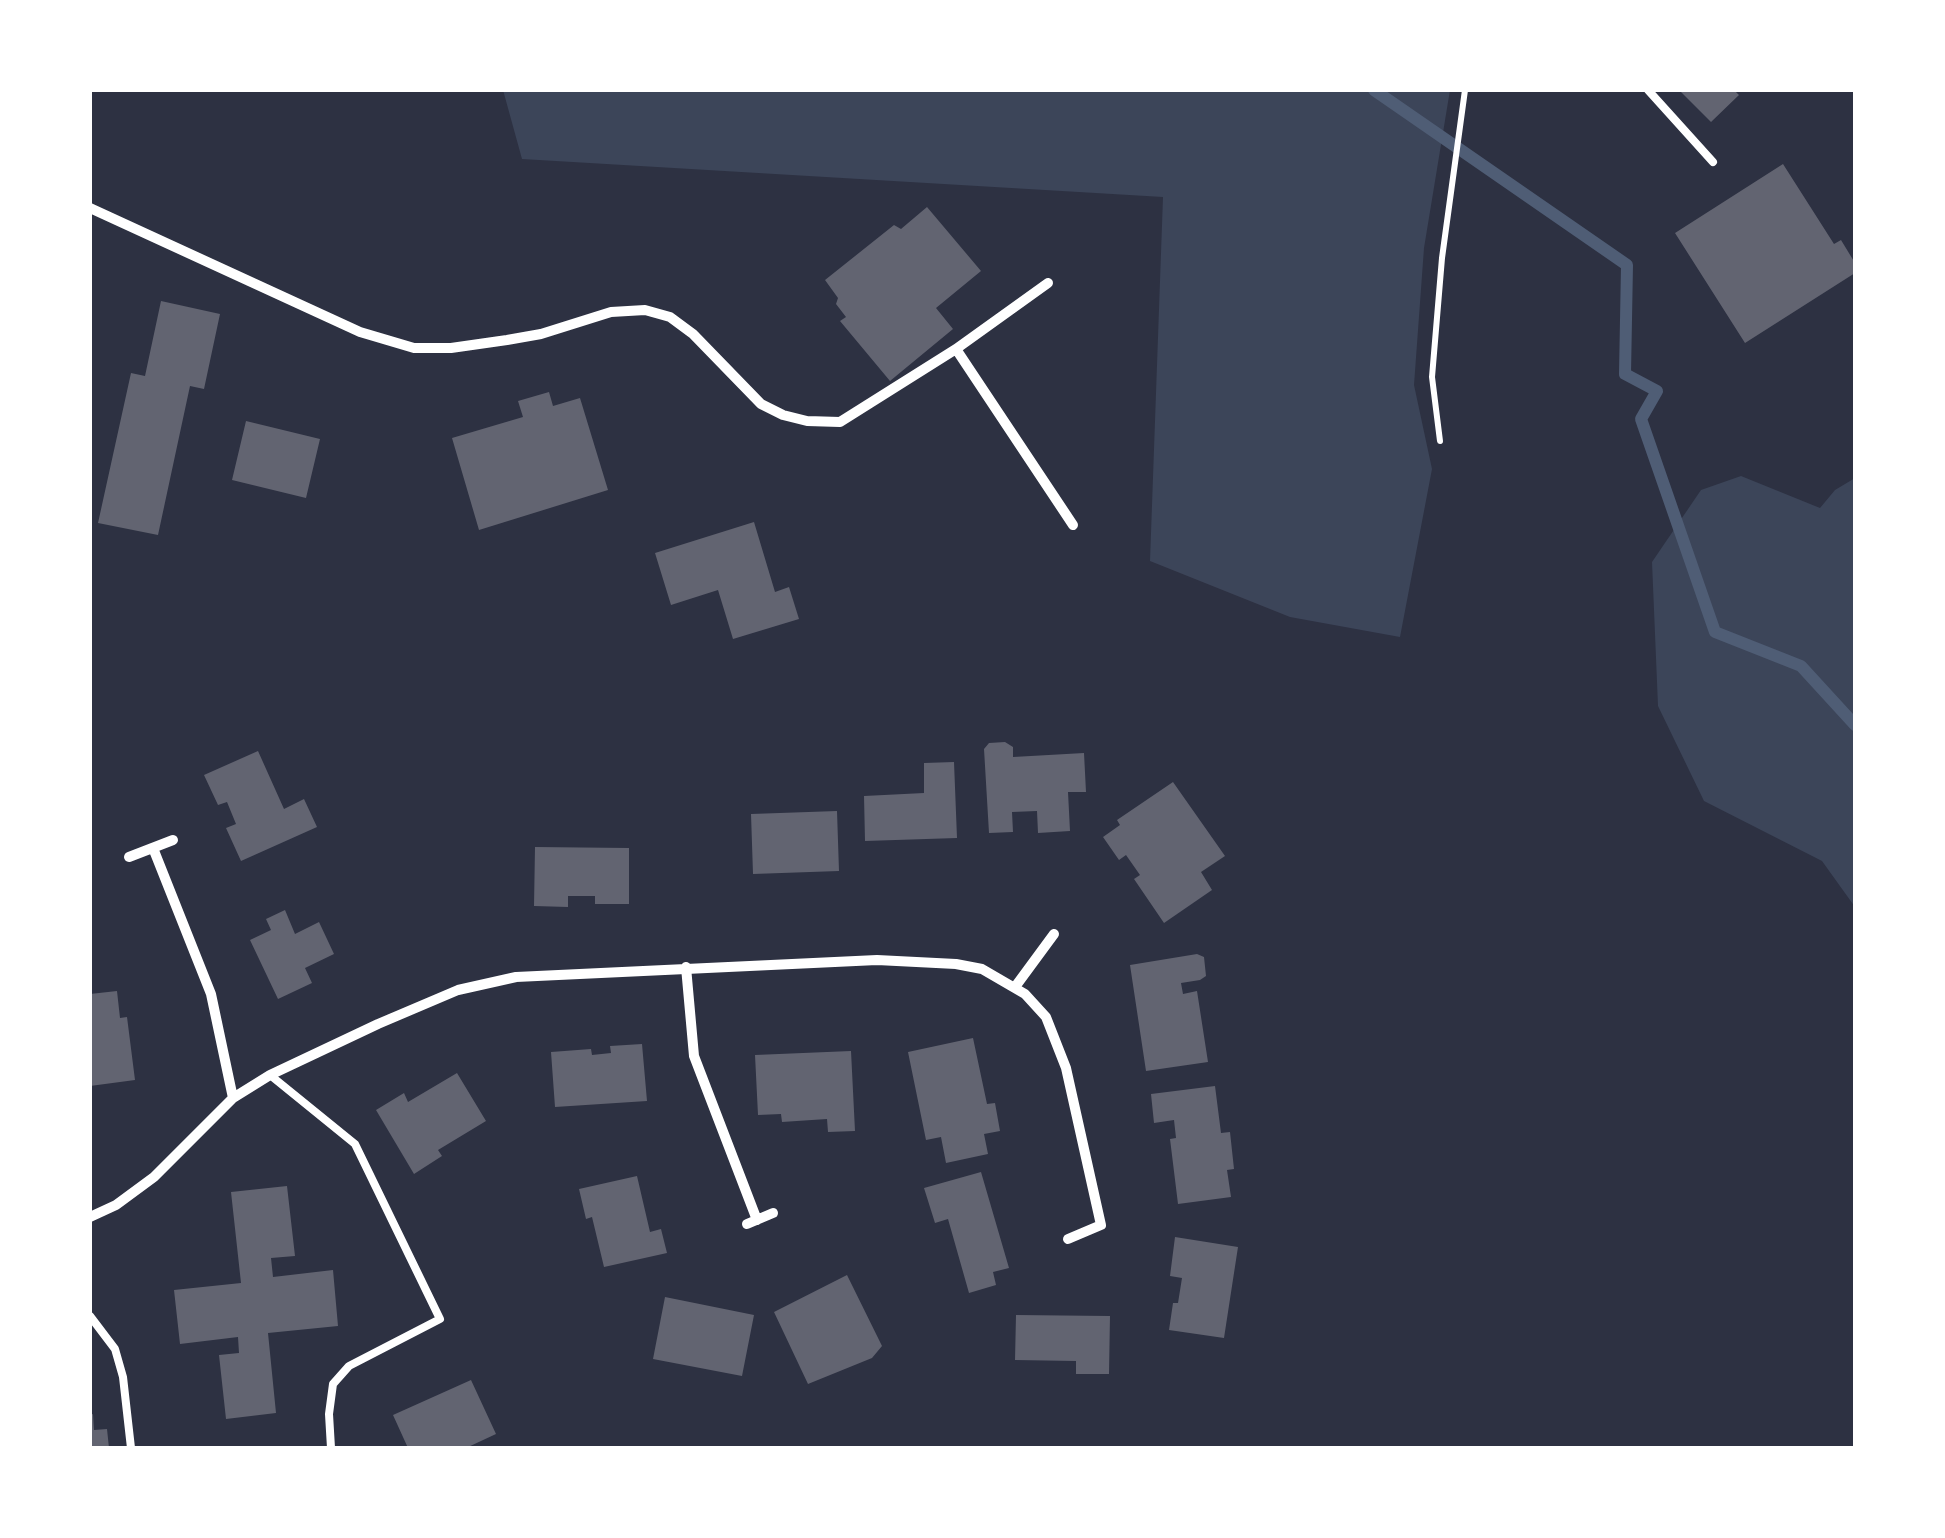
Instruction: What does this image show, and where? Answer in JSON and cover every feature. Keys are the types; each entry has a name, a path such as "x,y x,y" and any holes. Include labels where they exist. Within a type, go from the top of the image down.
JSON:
{"street":[{"path":"90,208 360,332 414,348 451,348 541,334 611,312 645,310 670,316 693,334 761,404 795,418 840,422 1048,283"},
{"path":"956,348 1073,525"},
{"path":"129,857 173,840"},
{"path":"153,848 212,994 233,1098"},
{"path":"1015,987 1054,934"},
{"path":"90,1217 116,1205 154,1177 233,1098 270,1075 458,990 516,977 877,960 982,969 1015,987 1046,1018 1058,1042 1101,1225 1068,1239"},
{"path":"686,967 694,1056 752,1222 773,1213"}],"lane":[{"path":"1648,90 1713,162"},
{"path":"270,1075 355,1144 440,1319 349,1366 333,1384 328,1414 331,1448"},
{"path":"90,1316 115,1349 123,1377 131,1448"}],"path":[{"path":"1440,441 1432,377 1442,258 1465,90"}],"shaded area":[{"path":"503,90 1450,90 1424,248 1414,385 1432,469 1400,637 1290,617 1150,561 1163,197 522,159"},
{"path":"1741,476 1820,508 1835,490 1855,478 1855,907 1822,861 1704,801 1658,706 1652,562 1701,490"}],"building":[{"path":"1679,90 1734,90 1739,95 1711,122"},
{"path":"1783,164 1834,244 1841,240 1855,263 1855,273 1745,343 1675,233"},
{"path":"927,207 981,271 936,308 953,329 890,381 840,321 846,317 825,280 894,225 901,229"},
{"path":"161,301 220,314 204,389 190,386 158,535 98,523 131,373 145,376"},
{"path":"549,392 553,406 580,398 608,490 479,530 452,438 523,417 518,401"},
{"path":"246,421 320,439 306,498 232,480"},
{"path":"754,522 775,592 789,587 799,619 733,639 718,590 671,605 655,553"},
{"path":"1005,742 1013,747 1013,757 1084,753 1086,792 1068,792 1070,831 1038,833 1037,811 1012,812 1013,832 989,833 984,749 989,743"},
{"path":"258,751 284,809 304,799 317,827 241,861 226,828 236,824 227,802 218,805 204,775"},
{"path":"954,762 957,838 865,841 864,796 924,793 924,763"},
{"path":"1173,782 1225,856 1201,872 1212,890 1164,923 1134,879 1140,875 1126,855 1119,860 1103,837 1120,825 1117,820"},
{"path":"837,811 839,871 753,874 751,814"},
{"path":"535,847 629,848 629,904 595,904 595,896 568,896 568,907 534,906"},
{"path":"285,910 295,934 319,922 334,954 305,968 312,983 278,999 250,940 271,930 266,919"},
{"path":"1197,954 1204,957 1206,976 1181,983 1183,994 1197,991 1208,1062 1146,1071 1130,965"},
{"path":"117,991 120,1018 127,1017 135,1080 90,1086 90,994"},
{"path":"973,1038 987,1104 995,1103 1000,1131 984,1134 988,1154 946,1163 941,1137 926,1140 908,1052"},
{"path":"642,1044 647,1101 555,1107 551,1052 591,1049 592,1055 611,1053 610,1046"},
{"path":"851,1051 855,1131 828,1132 827,1119 782,1122 781,1114 758,1115 755,1055"},
{"path":"457,1073 486,1121 438,1150 442,1156 414,1174 376,1110 404,1093 408,1102"},
{"path":"1215,1086 1221,1133 1230,1132 1234,1169 1227,1170 1231,1197 1178,1204 1170,1139 1176,1138 1174,1120 1154,1123 1151,1094"},
{"path":"981,1172 1009,1268 993,1272 996,1285 969,1293 948,1219 935,1223 924,1188"},
{"path":"637,1176 650,1232 661,1229 667,1253 604,1267 592,1217 586,1219 579,1189"},
{"path":"287,1186 295,1256 271,1258 273,1277 333,1270 338,1326 268,1333 276,1413 226,1419 219,1355 239,1353 238,1337 180,1344 174,1290 241,1283 231,1192"},
{"path":"1175,1237 1238,1247 1224,1338 1169,1330 1182,1278 1170,1276"},
{"path":"847,1275 882,1346 872,1358 808,1384 774,1312"},
{"path":"665,1297 754,1315 742,1376 653,1359"},
{"path":"1016,1315 1110,1316 1109,1374 1076,1374 1076,1361 1015,1360"},
{"path":"471,1380 496,1434 466,1448 408,1448 393,1415"},
{"path":"93,1414 94,1430 107,1429 109,1448 90,1448"}],"waterway":[{"path":"1374,90 1627,265 1625,374 1657,391 1641,419 1715,632 1801,666 1855,725"}]}
